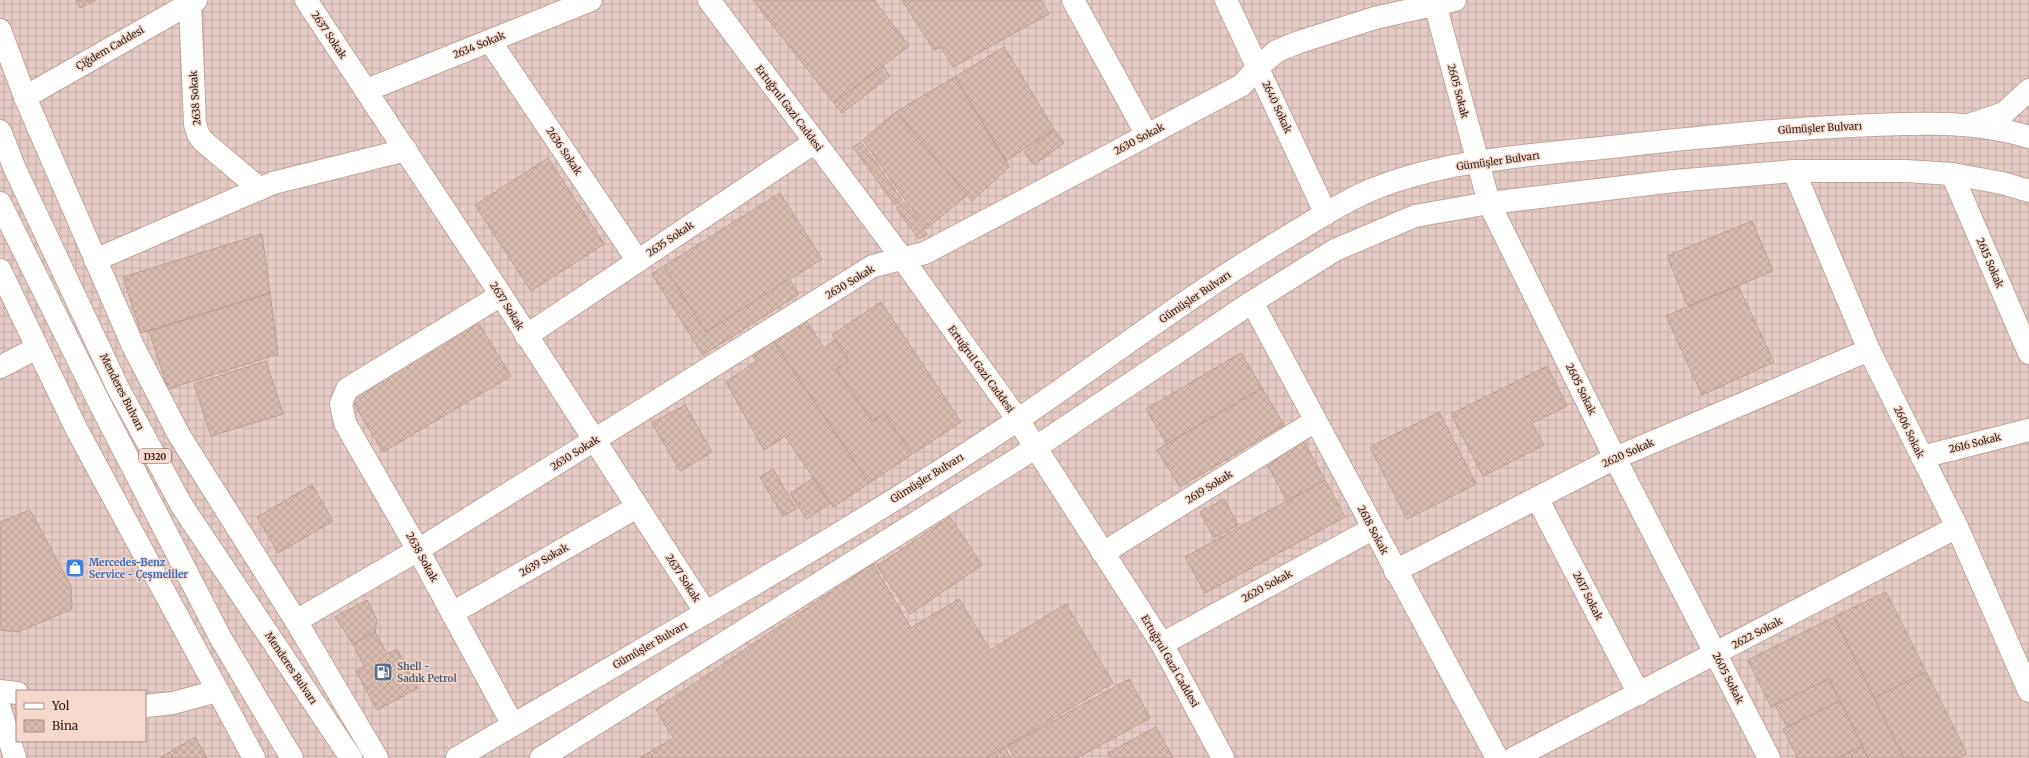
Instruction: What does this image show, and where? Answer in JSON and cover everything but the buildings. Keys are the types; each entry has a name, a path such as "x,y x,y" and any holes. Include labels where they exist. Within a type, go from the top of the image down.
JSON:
{"street":[{"name":"2637 Sokak","path":"306,0 367,90 501,295 594,442 706,613"},
{"name":"2634 Sokak","path":"367,90 591,0"},
{"name":"Ertuğrul Gazi Caddesi","path":"708,0 902,258 1018,420 1162,644 1224,758"},
{"path":"1073,0 1147,135"},
{"name":"2640 Sokak","path":"1226,0 1326,214"},
{"name":"2630 Sokak","path":"296,621 418,550 594,442 873,266 925,253 1242,85 1258,67 1277,52 1299,42 1375,18 1437,1"},
{"name":"2605 Sokak","path":"1437,1 1489,203 1615,458 1769,758"},
{"name":"Çiğdem Caddesi","path":"25,97 193,2"},
{"name":"2638 Sokak","path":"193,2 195,124 198,134 203,141 260,189"},
{"path":"0,30 25,97 133,346 179,435 296,621 377,758"},
{"name":"2636 Sokak","path":"490,41 638,261"},
{"path":"1972,124 2004,113 2029,90"},
{"name":"Gümüşler Bulvarı","path":"457,758 706,613 838,534 1018,420 1141,333 1261,253 1366,192 1406,177 1478,163 1809,127 1904,124 1972,124 2005,129 2029,137"},
{"name":"Menderes Bulvarı","path":"0,131 15,169 118,388 182,506 351,758"},
{"name":"2635 Sokak","path":"526,336 815,142"},
{"path":"95,260 273,184 406,150"},
{"path":"542,758 1035,448 1252,302 1335,250 1415,216 1489,203 1674,181 1794,171 1906,171 1952,174 2002,183 2029,191"},
{"name":"2606 Sokak","path":"1794,171 1869,350 1957,527 2029,690"},
{"name":"2615 Sokak","path":"1952,174 2029,353"},
{"name":"D320","path":"0,203 102,407 220,637 292,758"},
{"path":"0,270 80,437 254,758"},
{"name":"2638 Sokak","path":"501,295 347,389 341,404 345,423 418,550 513,725"},
{"name":"2618 Sokak","path":"1252,302 1395,571 1497,758"},
{"path":"0,367 37,348"},
{"name":"2620 Sokak","path":"1395,571 1615,458 1869,350"},
{"name":"2619 Sokak","path":"1103,553 1315,422"},
{"name":"2616 Sokak","path":"1922,457 2029,430"},
{"name":"2617 Sokak","path":"1537,498 1639,694"},
{"name":"2639 Sokak","path":"452,613 637,507"},
{"name":"2622 Sokak","path":"1514,758 1957,527"},
{"name":"2620 Sokak","path":"1162,644 1372,528"},
{"path":"0,691 16,693"},
{"path":"146,706 173,703 217,691"},
{"path":"0,709 15,758"}],"shaded area":[{"path":"0,0 2029,0 2029,758 0,758"}],"place":[{"name":"Mercedes-Benz Service - Çeşmeliler","path":"75,568"},
{"name":"Shell - Sadık Petrol","path":"383,672"}]}
